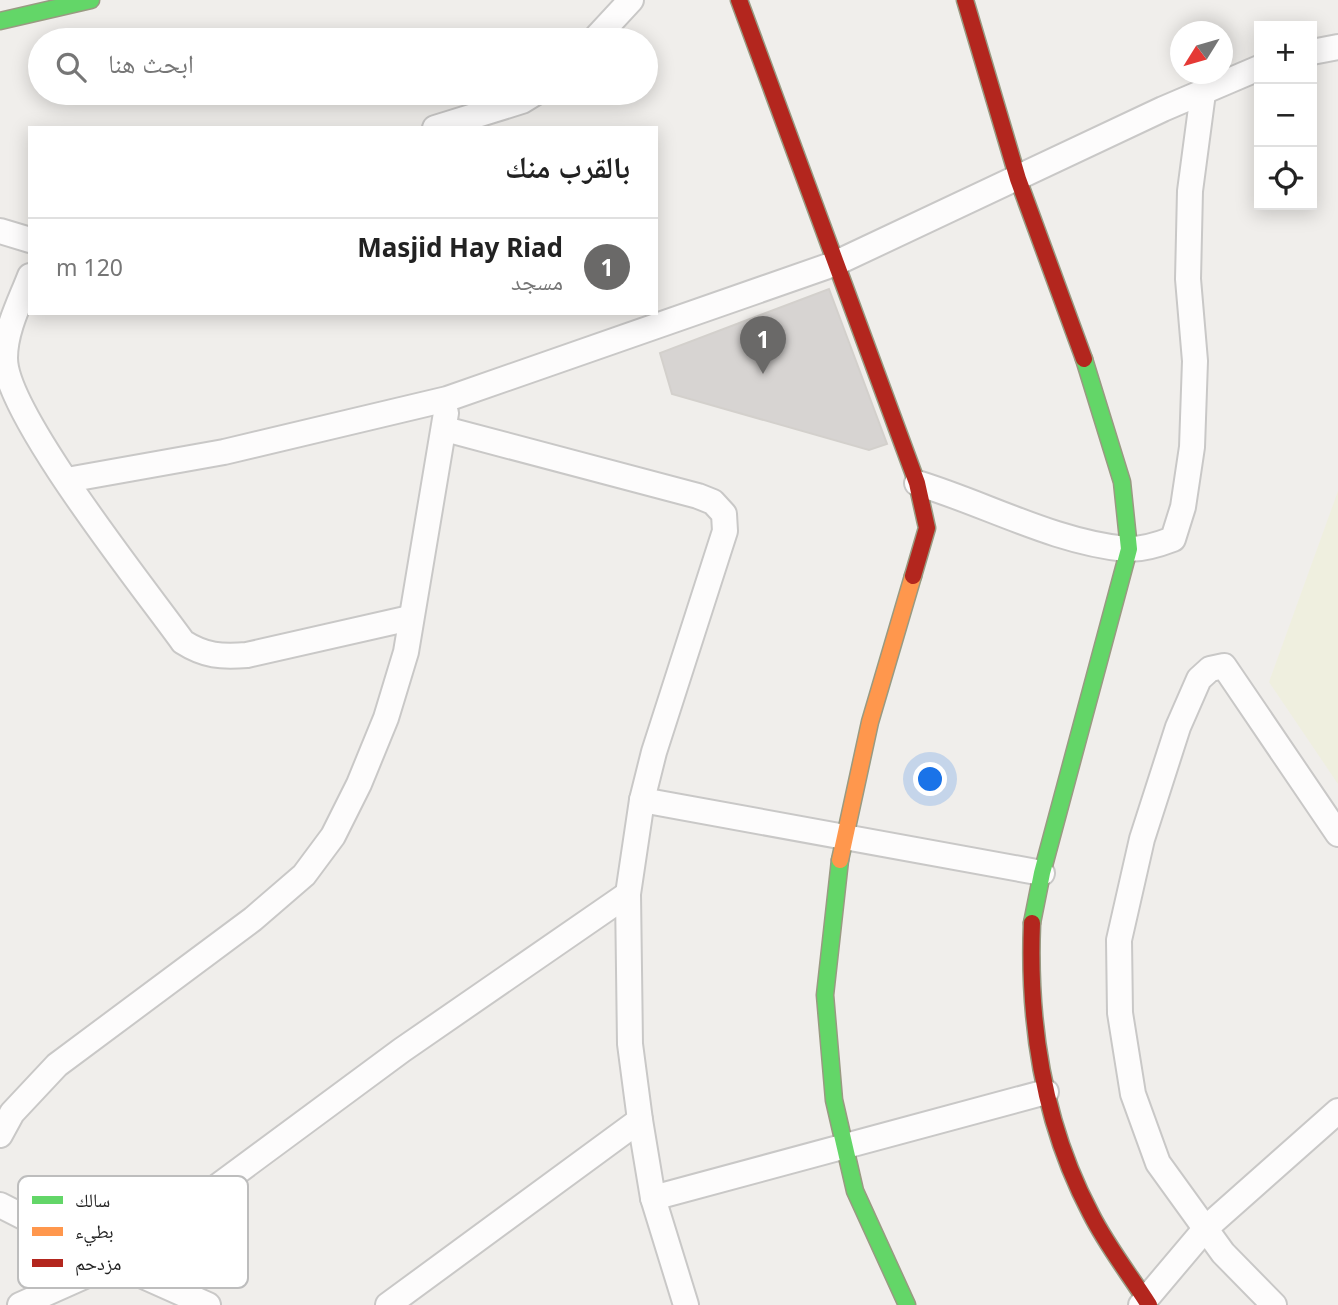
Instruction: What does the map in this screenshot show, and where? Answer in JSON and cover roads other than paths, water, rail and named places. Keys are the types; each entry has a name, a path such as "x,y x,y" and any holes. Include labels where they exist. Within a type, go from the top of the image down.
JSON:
{"street":[{"path":"0,21 91,0"},
{"path":"605,28 631,0"},
{"path":"739,0 834,264 917,483 927,528 923,550 870,722 843,837 825,995 834,1100 855,1191 907,1305"},
{"path":"965,0 985,76 1018,179 1095,389 1122,482 1129,549 1033,909 1031,956 1039,1057 1055,1133 1091,1215 1144,1303 1206,1228 1338,1111"},
{"path":"1317,51 1338,47"},
{"path":"67,481 224,452 447,399 834,264 1254,70"},
{"path":"917,483 964,498 1055,534 1129,549 1173,539 1183,507 1192,447 1195,361 1188,279 1190,191 1203,93"},
{"path":"441,126 509,105"},
{"path":"0,232 28,239"},
{"path":"28,281 10,327 5,359 12,389 30,424 67,481 183,642 202,654 221,657 247,655 410,618"},
{"path":"0,1135 12,1113 57,1065 253,919 304,874 333,836 359,784 386,718 406,652 445,429 447,399"},
{"path":"445,429 698,496 713,502 724,514 725,531 672,693 642,800 628,894 630,1044 640,1120 653,1198 686,1305"},
{"path":"1274,1305 1223,1252 1158,1163 1133,1094 1120,1001 1119,940 1142,839 1178,727 1199,679 1210,669 1224,666 1338,834"},
{"path":"642,800 1042,873"},
{"path":"232,1176 402,1050 628,894"},
{"path":"653,1198 1046,1092"},
{"path":"388,1305 640,1120"},
{"path":"0,1205 18,1214"},
{"path":"20,1305 58,1288"},
{"path":"170,1288 208,1305"}],"place":[{"name":"Masjid Hay Riad","path":"763,374"}]}
